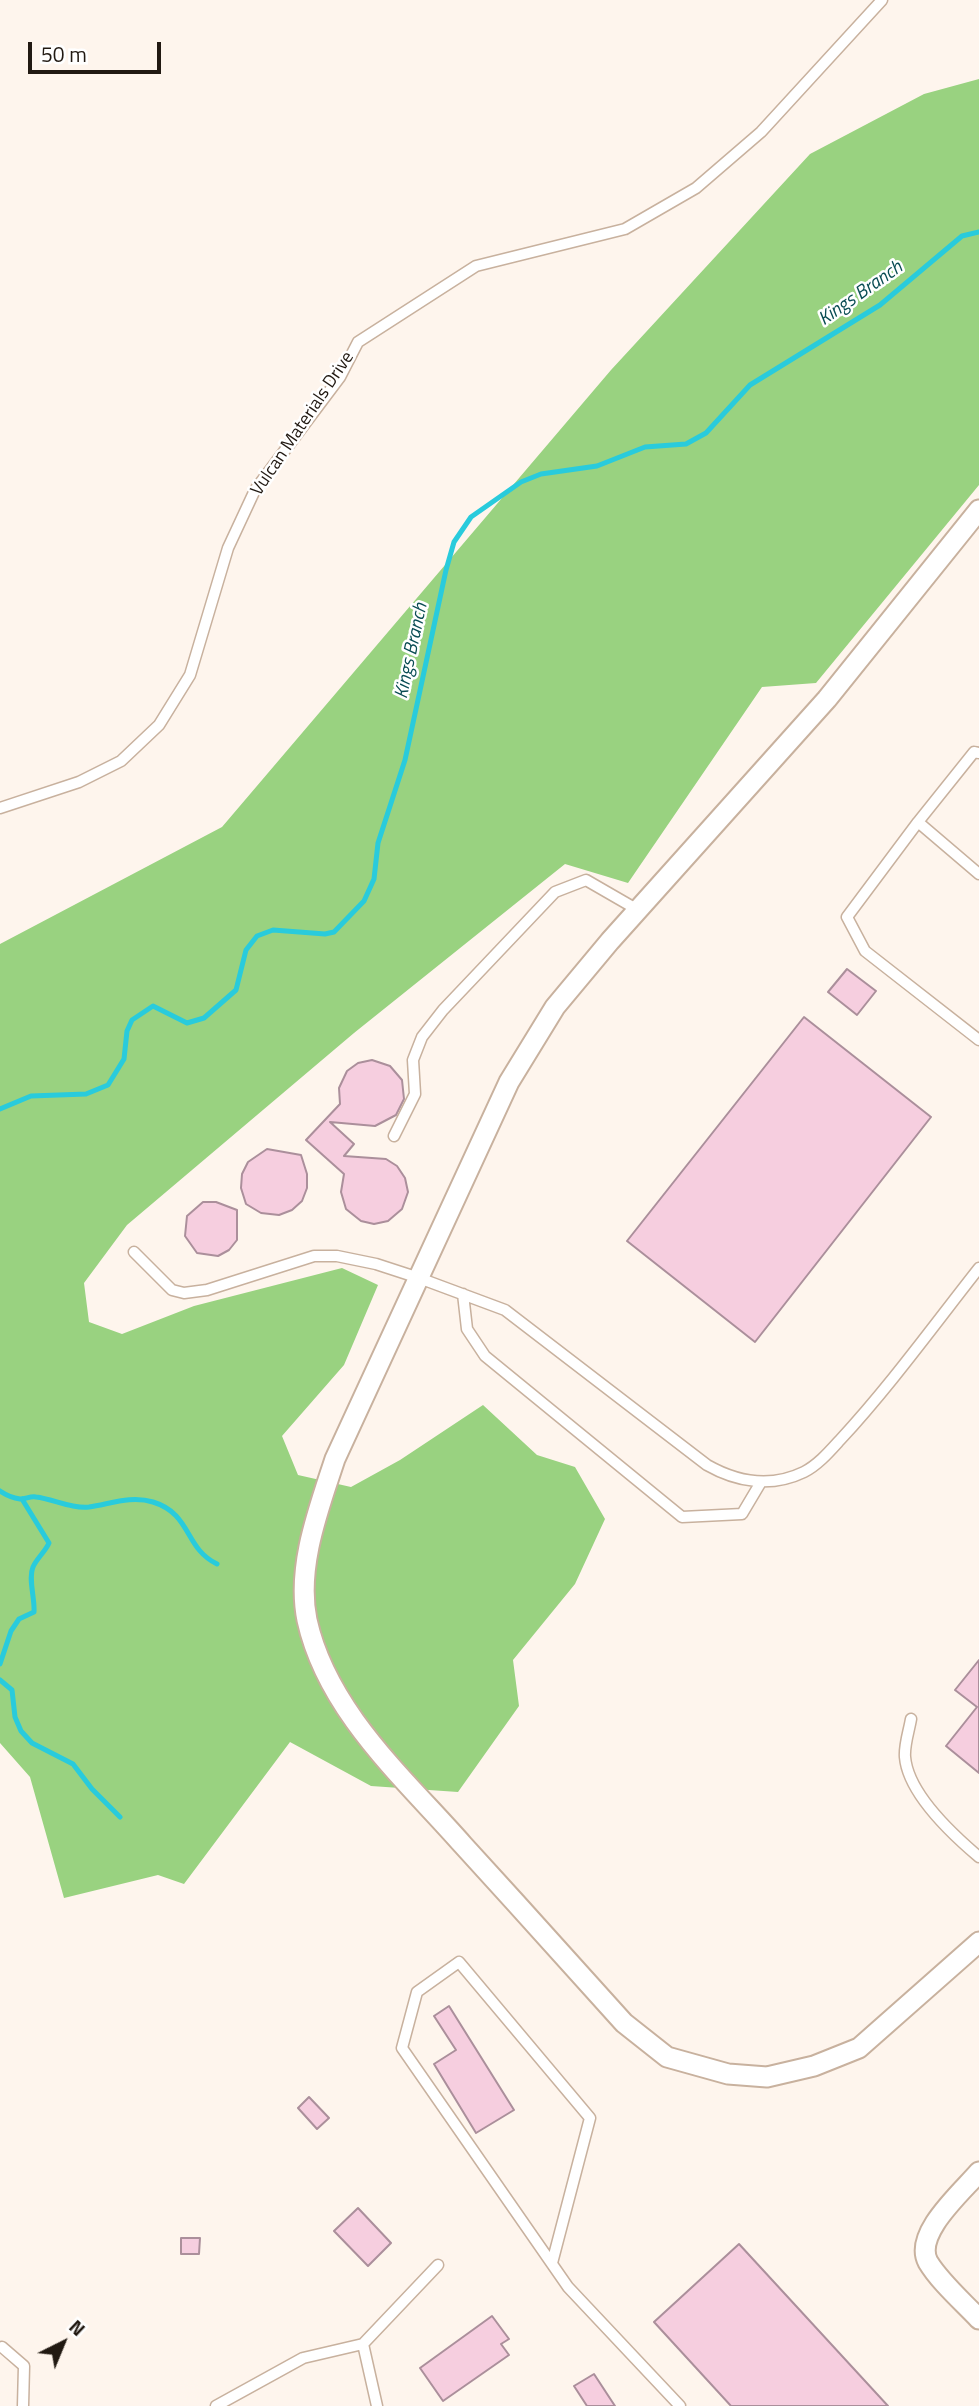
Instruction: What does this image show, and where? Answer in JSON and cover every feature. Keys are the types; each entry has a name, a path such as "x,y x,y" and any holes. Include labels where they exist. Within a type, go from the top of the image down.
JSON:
{"street":[{"path":"979,510 827,699 555,1007 509,1082 335,1459 316,1520 306,1570 307,1619 326,1674 366,1738 624,2023 667,2057 728,2074 767,2077 814,2066 859,2048 979,1942"},
{"path":"979,2172 930,2228 925,2245 927,2260 979,2319"}],"lane":[{"name":"Vulcan Materials Drive","path":"0,808 90,777 121,761 159,725 190,675 228,548 255,489 340,377 358,342 476,266 625,229 696,188 761,132 882,0"},
{"path":"977,751 918,822 847,917 865,951 979,1040"},
{"path":"918,822 979,874"},
{"path":"394,1136 415,1094 413,1060 422,1037 443,1010 555,892 586,880 638,910"},
{"path":"134,1252 172,1290 184,1293 207,1290 314,1256 337,1256 376,1264 463,1294 505,1310 531,1328 707,1465 732,1479 761,1482 804,1472 823,1457 858,1420 979,1268"},
{"path":"463,1294 467,1329 485,1356 682,1517 742,1514 761,1482"},
{"path":"911,1719 905,1758 918,1792 955,1837 979,1857"},
{"path":"552,2263 590,2118 459,1962 417,1992 402,2048 568,2287 680,2406"},
{"path":"216,2406 303,2358 363,2344 438,2265"},
{"path":"363,2344 377,2406"},
{"path":"2,2347 24,2366 23,2406"}],"green space":[{"path":"979,79 979,485 816,683 762,687 628,883 565,864 354,1033 127,1225 84,1283 89,1322 122,1334 194,1306 342,1268 378,1285 344,1365 282,1436 298,1475 351,1487 400,1460 483,1405 537,1455 575,1467 605,1519 575,1584 513,1660 519,1706 458,1792 371,1786 290,1742 184,1884 158,1875 64,1898 30,1777 0,1743 0,944 222,827 611,370 810,154 924,94"}],"building":[{"path":"847,969 876,991 857,1015 828,992"},
{"path":"804,1017 931,1117 755,1342 627,1241"},
{"path":"372,1060 390,1066 402,1080 404,1099 396,1115 375,1126 330,1122 354,1144 344,1156 386,1159 397,1166 405,1178 408,1192 402,1209 388,1221 374,1224 361,1221 346,1209 341,1192 344,1174 306,1140 340,1104 339,1088 347,1071 358,1063"},
{"path":"267,1149 301,1155 307,1174 307,1188 302,1201 292,1210 279,1215 261,1213 246,1204 241,1188 242,1174 248,1162"},
{"path":"203,1202 216,1202 237,1210 237,1240 229,1250 218,1256 197,1253 185,1236 187,1216"},
{"path":"979,1660 979,1773 946,1746 977,1707 955,1690"},
{"path":"449,2006 514,2110 476,2133 434,2064 456,2050 434,2016"},
{"path":"309,2097 329,2118 317,2129 298,2108"},
{"path":"358,2208 391,2243 368,2266 334,2231"},
{"path":"181,2238 200,2238 199,2254 181,2254"},
{"path":"739,2244 888,2406 731,2406 654,2322"},
{"path":"492,2316 509,2339 501,2344 509,2355 443,2401 420,2368"},
{"path":"594,2374 615,2406 587,2406 574,2386"}],"waterway":[{"name":"Kings Branch","path":"0,1109 31,1096 86,1094 108,1085 124,1059 127,1031 132,1020 153,1006 187,1023 204,1018 236,990 246,950 257,936 273,930 325,934 334,932 364,901 374,879 378,843 405,760 446,570 454,542 471,517 521,482 541,474 597,466 645,447 686,444 706,433 750,385 880,305 962,236 979,232"},
{"path":"0,1491 17,1499 36,1497 83,1507 129,1500 153,1502 175,1514 199,1549 217,1564"},
{"path":"0,1664 11,1631 19,1619 34,1612 32,1572 49,1543 22,1499"},
{"path":"0,1680 12,1690 15,1717 21,1731 32,1743 73,1764 92,1789 120,1817"}]}
